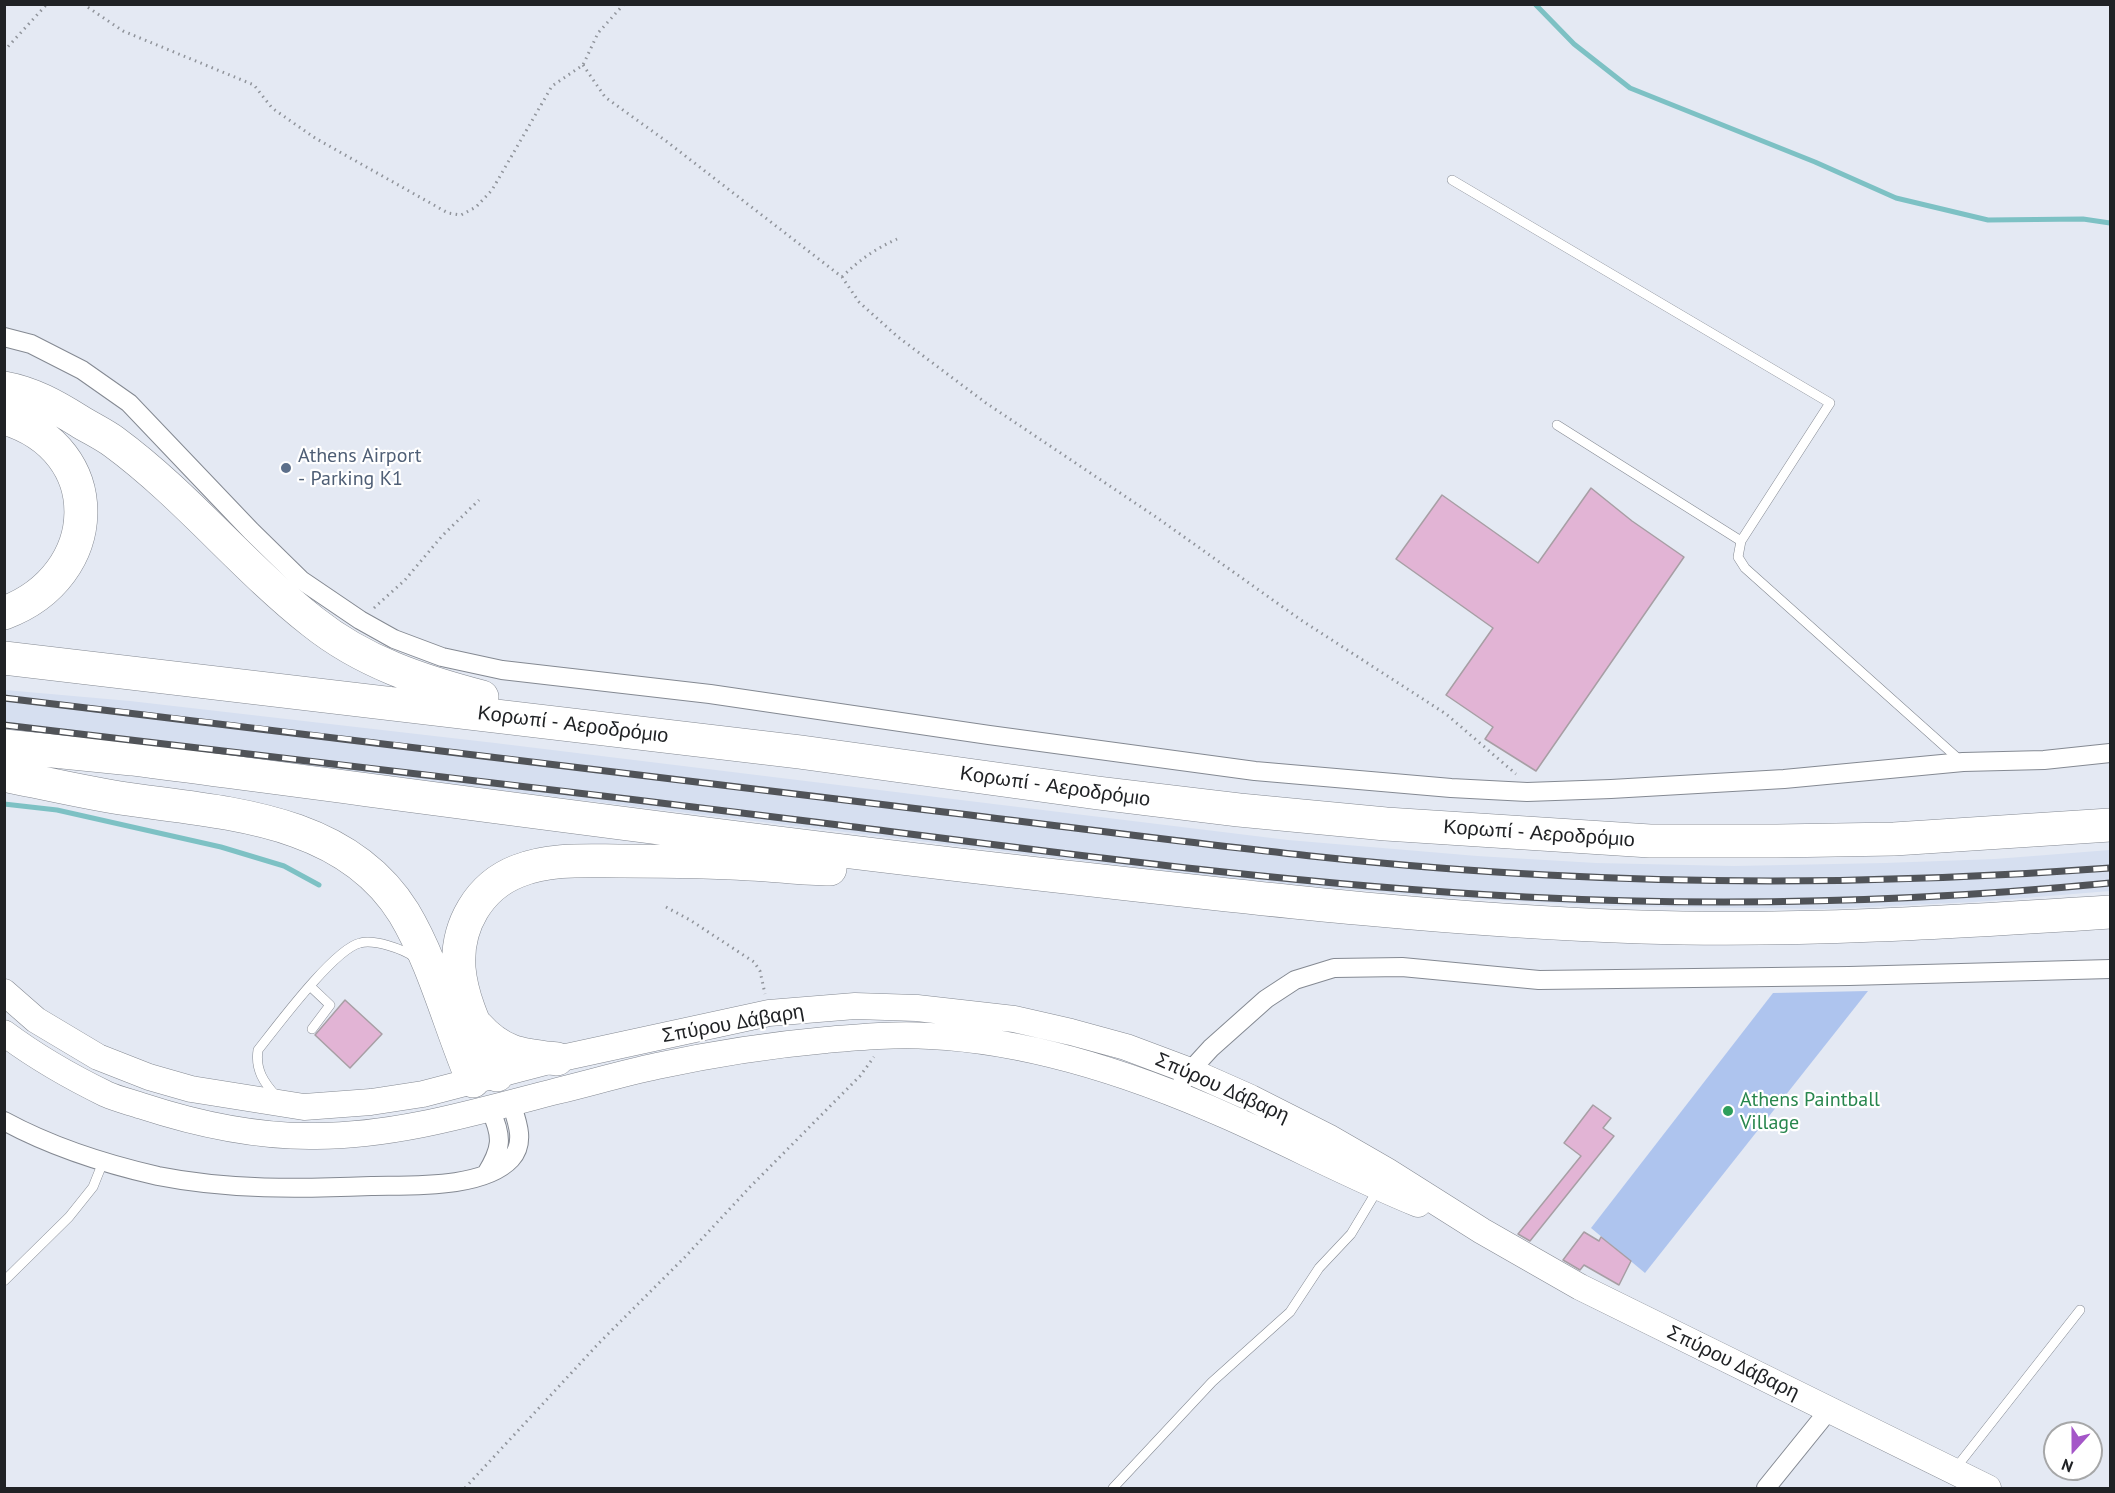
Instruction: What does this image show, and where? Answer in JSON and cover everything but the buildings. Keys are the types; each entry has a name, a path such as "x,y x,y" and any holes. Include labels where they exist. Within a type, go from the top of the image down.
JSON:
{"highway":[{"path":"4,388 49,402 112,441 158,479 279,594 351,649 392,669 485,698 548,706 800,752"},
{"path":"4,418 36,431 54,445 68,464 79,489 82,513 79,537 57,579 42,593 22,606 4,612"},
{"name":"Κορωπί - Αεροδρόμιο","path":"4,658 800,752 1239,810 1386,824 1650,841 1894,839 2110,825"},
{"path":"4,746 132,759 945,864 1336,906 1565,924 1660,927 1900,924 2110,912"},
{"path":"4,775 118,797 240,814 289,827 351,857 374,875 404,913 493,1092"},
{"path":"493,1092 477,1026 465,997 459,969 459,944 466,921 477,901 495,884 518,871 541,864 571,860 706,862 875,871 945,864"},
{"path":"477,1026 490,1041 504,1049 525,1056 557,1059"}],"street":[{"path":"4,338 31,344 82,370 129,403 301,580 360,620 394,639 442,657 502,670 710,694 1255,771 1451,788 1527,792 1785,779 1963,762 2044,760 2110,753"},
{"path":"1175,1094 1190,1071 1211,1048 1266,999 1295,980 1334,968 1402,967 1539,980 1849,976 2110,969"},
{"name":"Σπύρου Δάβαρη","path":"4,992 36,1020 88,1051 148,1077 191,1089 304,1107 371,1102 423,1094 493,1092 783,1044 878,1035 932,1036 990,1043 1050,1054 1175,1094 1383,1179 1482,1231 1580,1287 1988,1488"},
{"name":"Σπύρου Δάβαρη","path":"4,1033 28,1051 109,1095 173,1116 270,1134 317,1136 366,1133 493,1092 557,1059 769,1013 855,1006 965,1012 1014,1019 1071,1032 1126,1047 1190,1071 1251,1098 1328,1137 1383,1179"},
{"path":"4,1121 103,1162 161,1176 199,1182 287,1189 419,1185 469,1179 499,1168 513,1158 519,1141 519,1128 493,1092"},
{"path":"1766,1488 1829,1410"}],"lane":[{"path":"1452,180 1830,403 1741,541 1738,557 1745,567 1963,762"},
{"path":"1557,425 1741,541"},
{"path":"304,1107 276,1097 262,1078 256,1064 258,1050 310,986 339,956 361,942 387,945 408,953 431,969"},
{"path":"310,986 330,1005 312,1029"},
{"path":"4,1281 69,1217 93,1187 103,1162"},
{"path":"1113,1488 1212,1382 1290,1312 1320,1268 1351,1234 1383,1179"},
{"path":"1953,1471 2080,1310"}],"path":[{"path":"4,51 47,4"},
{"path":"83,4 123,31 254,85 272,108 315,138 448,213 461,215 476,207 492,190 552,86 583,65 598,33 624,4"},
{"path":"583,65 604,97 666,141 842,277 859,302 898,337 986,403 1156,517 1301,620 1446,714 1516,774 1527,792"},
{"path":"842,277 859,260 875,249 897,239"},
{"path":"360,620 405,580 442,536 479,500"},
{"path":"666,907 754,962 760,971 769,1013"},
{"path":"465,1488 599,1343 860,1076 873,1059 878,1047 878,1035"}],"shaded area":[{"path":"5,690 130,701 495,743 1288,840 1477,856 1596,863 1734,866 1995,859 2110,850 2110,891 1975,902 1823,909 1609,906 1455,898 1319,887 1181,873 5,730"},
{"name":"Athens Paintball Village","path":"1868,991 1645,1273 1591,1228 1773,993"}],"waterway":[{"path":"1535,4 1574,44 1630,88 1815,162 1896,198 1988,220 2083,219 2110,223"},
{"path":"4,804 57,810 221,847 284,866 319,885"}],"railway":[{"path":"4,698 1170,840 1396,864 1547,875 1758,881 1899,879 2110,868"},
{"path":"4,725 630,799 1010,847 1268,877 1440,892 1599,900 1745,902 1964,895 2110,883"}],"place":[{"name":"Athens Airport - Parking K1","path":"286,468"},
{"name":"Athens Paintball Village","path":"1728,1111"}]}
